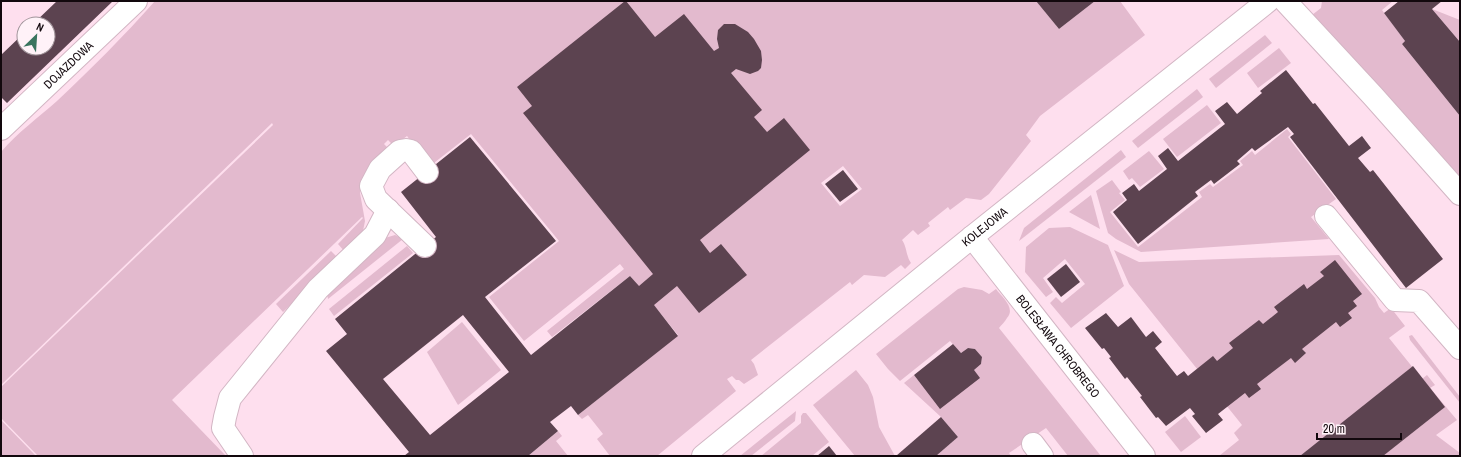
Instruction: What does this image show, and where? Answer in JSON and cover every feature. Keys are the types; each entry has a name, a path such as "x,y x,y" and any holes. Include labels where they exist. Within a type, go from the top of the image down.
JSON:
{"street":[{"name":"DOJAZDOWA","path":"1,129 136,1"},
{"name":"KOLEJOWA","path":"703,456 972,237 1268,1"},
{"path":"1285,1 1373,96 1460,194"},
{"path":"425,246 376,199 371,186 380,169 400,151 411,151 427,172"},
{"path":"242,456 223,428 230,398 318,290 375,235 388,210"},
{"path":"1326,216 1395,300 1420,301 1460,348"},
{"name":"BOLESŁAWA CHROBREGO","path":"972,237 1144,456"}],"shaded area":[{"path":"155,1 1036,1 1059,29 1095,1 1120,1 1145,35 1040,116 1026,135 1031,141 989,194 981,200 966,198 950,210 948,207 928,223 930,226 918,235 913,230 902,240 911,263 905,269 901,265 885,277 864,275 852,285 850,282 751,360 758,375 744,384 732,376 727,379 736,391 657,456 610,456 597,439 603,434 588,415 582,419 578,415 678,335 630,276 552,337 547,331 624,269 620,264 524,341 489,297 559,241 471,134 430,166 407,136 394,146 388,140 384,144 390,150 373,162 365,173 361,184 360,193 365,221 360,238 345,252 338,244 363,218 362,217 172,400 226,456 38,456 1,418 1,387 273,125 272,123 1,385 1,152 82,77","holes":["843,166 862,189 840,206 821,183"]},
{"path":"1322,1 1393,1 1382,10 1405,41 1402,44 1460,116 1460,180 1312,15 1321,8"},
{"path":"1432,9 1460,20 1460,42"},
{"path":"1265,35 1272,43 1216,88 1209,79"},
{"path":"1279,48 1291,63 1258,88 1247,73"},
{"path":"1197,89 1203,97 1138,148 1132,141"},
{"path":"1207,105 1221,123 1177,157 1163,139"},
{"path":"1287,129 1291,134 1288,137 1336,199 1311,217 1329,239 1141,252 1116,239 1108,233 1096,191 1112,180 1121,192 1119,193 1125,200 1110,212 1138,247 1202,197 1199,192 1210,184 1213,187 1243,165 1240,161 1252,151 1255,155"},
{"path":"1121,150 1126,157 1019,241 1024,228"},
{"path":"1149,151 1164,169 1140,187 1132,178 1129,180 1123,171"},
{"path":"1091,195 1100,229 1069,212"},
{"path":"1070,227 1108,245 1124,286 1071,328 1050,303 1056,297 1062,303 1085,284 1065,259 1043,278 1053,292 1046,297 1025,272 1026,247 1049,228"},
{"path":"395,235 403,239 328,299 327,294 385,238"},
{"path":"407,246 413,253 334,316 329,309"},
{"path":"1114,250 1139,262 1339,255 1375,298 1379,307 1384,313 1391,308 1405,326 1389,338 1422,379 1427,375 1435,385 1430,388 1457,420 1436,435 1460,453 1460,456 1219,456 1239,440 1234,433 1242,425 1129,284"},
{"path":"331,251 339,259 283,312 276,304"},
{"path":"964,287 982,290 989,294 996,289 1007,303 1010,310 1005,321 999,328 1101,456 1068,456 1046,428 1009,453 1011,456 936,456 958,437 941,417 904,383 914,375 941,408 981,364 982,357 975,349 968,348 961,353 950,341 900,381 876,354 958,289"},
{"path":"462,322 501,370 458,405 427,352"},
{"path":"1412,335 1460,397 1460,403 1410,340 1409,336"},
{"path":"856,370 868,385 873,397 879,427 895,456 855,456 813,405"},
{"path":"796,411 795,421 751,456 740,456"},
{"path":"803,413 806,413 829,442 812,456 761,456 801,423 801,416"},
{"path":"1185,416 1201,437 1181,452 1165,432"},
{"path":"1,420 36,456 1,456"},
{"path":"558,431 562,436 556,441 568,456 528,456"}],"building":[{"path":"57,1 113,1 56,56 56,16 41,16"},
{"path":"625,1 655,37 684,14 714,51 719,48 717,39 718,30 724,24 735,24 748,32 761,51 761,68 758,71 750,74 736,69 731,73 762,110 754,117 767,132 784,118 810,150 700,240 710,253 721,244 747,275 699,313 677,286 654,305 678,336 578,415 571,406 550,422 558,431 528,456 404,456 409,452 326,351 347,334 335,319 436,237 401,192 470,137 556,241 485,297 531,355 630,276 639,286 653,274 523,113 532,106 517,87","holes":["463,315 509,372 430,435 383,379"]},
{"path":"1036,1 1095,1 1059,29"},
{"path":"1399,1 1442,1 1432,9 1460,42 1460,116 1402,44 1405,41 1384,13"},
{"path":"16,41 16,56 56,56 7,103 1,97 1,55"},
{"path":"1286,70 1313,104 1315,103 1349,146 1362,136 1371,148 1358,158 1370,172 1373,170 1443,259 1406,288 1290,137 1294,134 1288,127 1255,151 1252,148 1237,161 1240,164 1214,184 1211,180 1195,192 1198,196 1138,244 1113,212 1127,200 1122,193 1134,184 1139,191 1167,169 1158,156 1168,148 1178,161 1225,124 1215,111 1227,102 1237,114 1262,93 1260,91"},
{"path":"843,170 858,189 840,202 825,184"},
{"path":"1335,260 1362,294 1353,301 1357,306 1348,313 1352,318 1340,327 1336,322 1302,349 1306,353 1295,363 1291,358 1257,384 1261,389 1249,398 1245,393 1218,414 1223,420 1206,433 1192,416 1195,414 1190,408 1166,426 1158,417 1156,418 1140,397 1142,396 1127,377 1125,379 1109,358 1111,357 1104,348 1102,349 1085,328 1106,313 1118,327 1131,317 1146,337 1153,331 1162,342 1155,348 1177,376 1184,371 1188,376 1213,356 1217,361 1233,348 1229,343 1259,320 1263,324 1278,312 1274,307 1304,284 1307,289 1324,276 1320,272"},
{"path":"1066,264 1080,282 1061,297 1047,279"},
{"path":"953,344 961,353 968,348 975,349 982,357 981,364 974,370 980,378 940,409 914,375"},
{"path":"1413,366 1445,407 1383,456 1300,456"},
{"path":"941,417 958,437 936,456 896,456"},
{"path":"829,446 837,456 817,456"}]}
